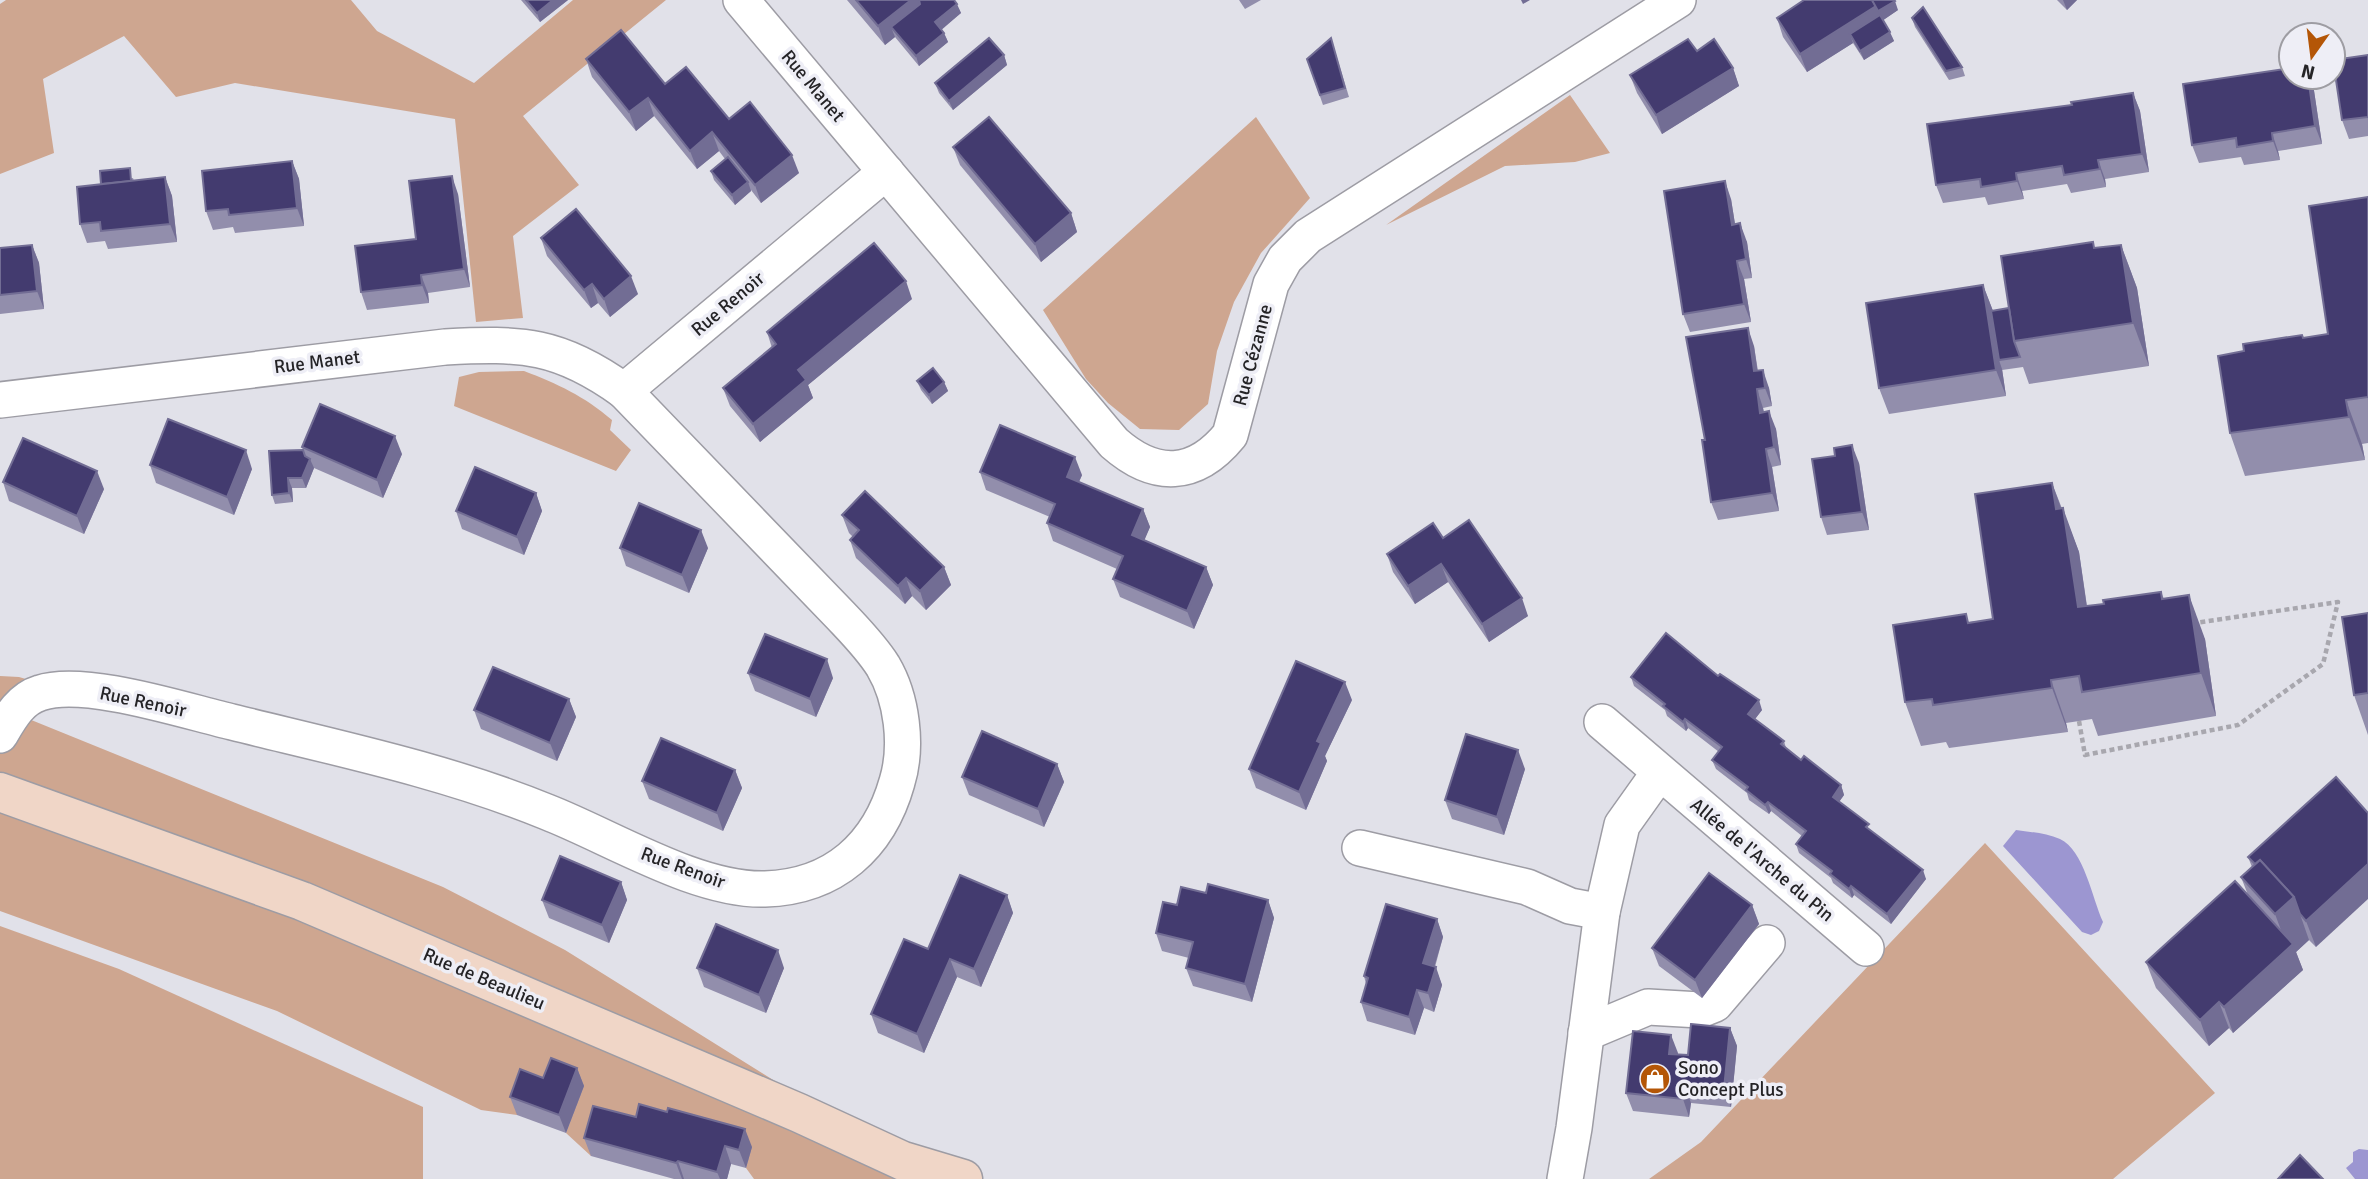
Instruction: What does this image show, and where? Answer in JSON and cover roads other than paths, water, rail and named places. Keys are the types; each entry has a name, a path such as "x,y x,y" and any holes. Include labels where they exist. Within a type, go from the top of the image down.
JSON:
{"street":[{"name":"Rue Manet","path":"740,0 886,172"},
{"name":"Rue Cézanne","path":"886,172 1114,443 1131,458 1149,465 1171,469 1188,467 1206,460 1230,435 1271,284 1285,259 1308,236 1678,0"},
{"name":"Rue Renoir","path":"0,735 13,713 24,701 38,693 60,689 110,692 467,784 546,811 695,876 732,887 786,887 816,880 839,868 854,856 875,832 891,804 899,777 901,720 885,669 841,615 624,391 886,172"},
{"name":"Rue Manet","path":"0,400 445,347 499,344 529,346 556,353 601,374 624,391"},
{"name":"Allée de l'Arche du Pin","path":"1602,723 1866,948"},
{"path":"1565,1179 1602,912 1622,825 1659,773"},
{"name":"Rue de Beaulieu","path":"0,792 302,901 799,1113 903,1161 963,1179"},
{"path":"1360,848 1527,887 1570,906 1602,912"},
{"path":"1586,1033 1648,1007 1700,1010 1715,1004 1767,943"}],"place":[{"name":"Sono Concept Plus","path":"1655,1079"}]}
